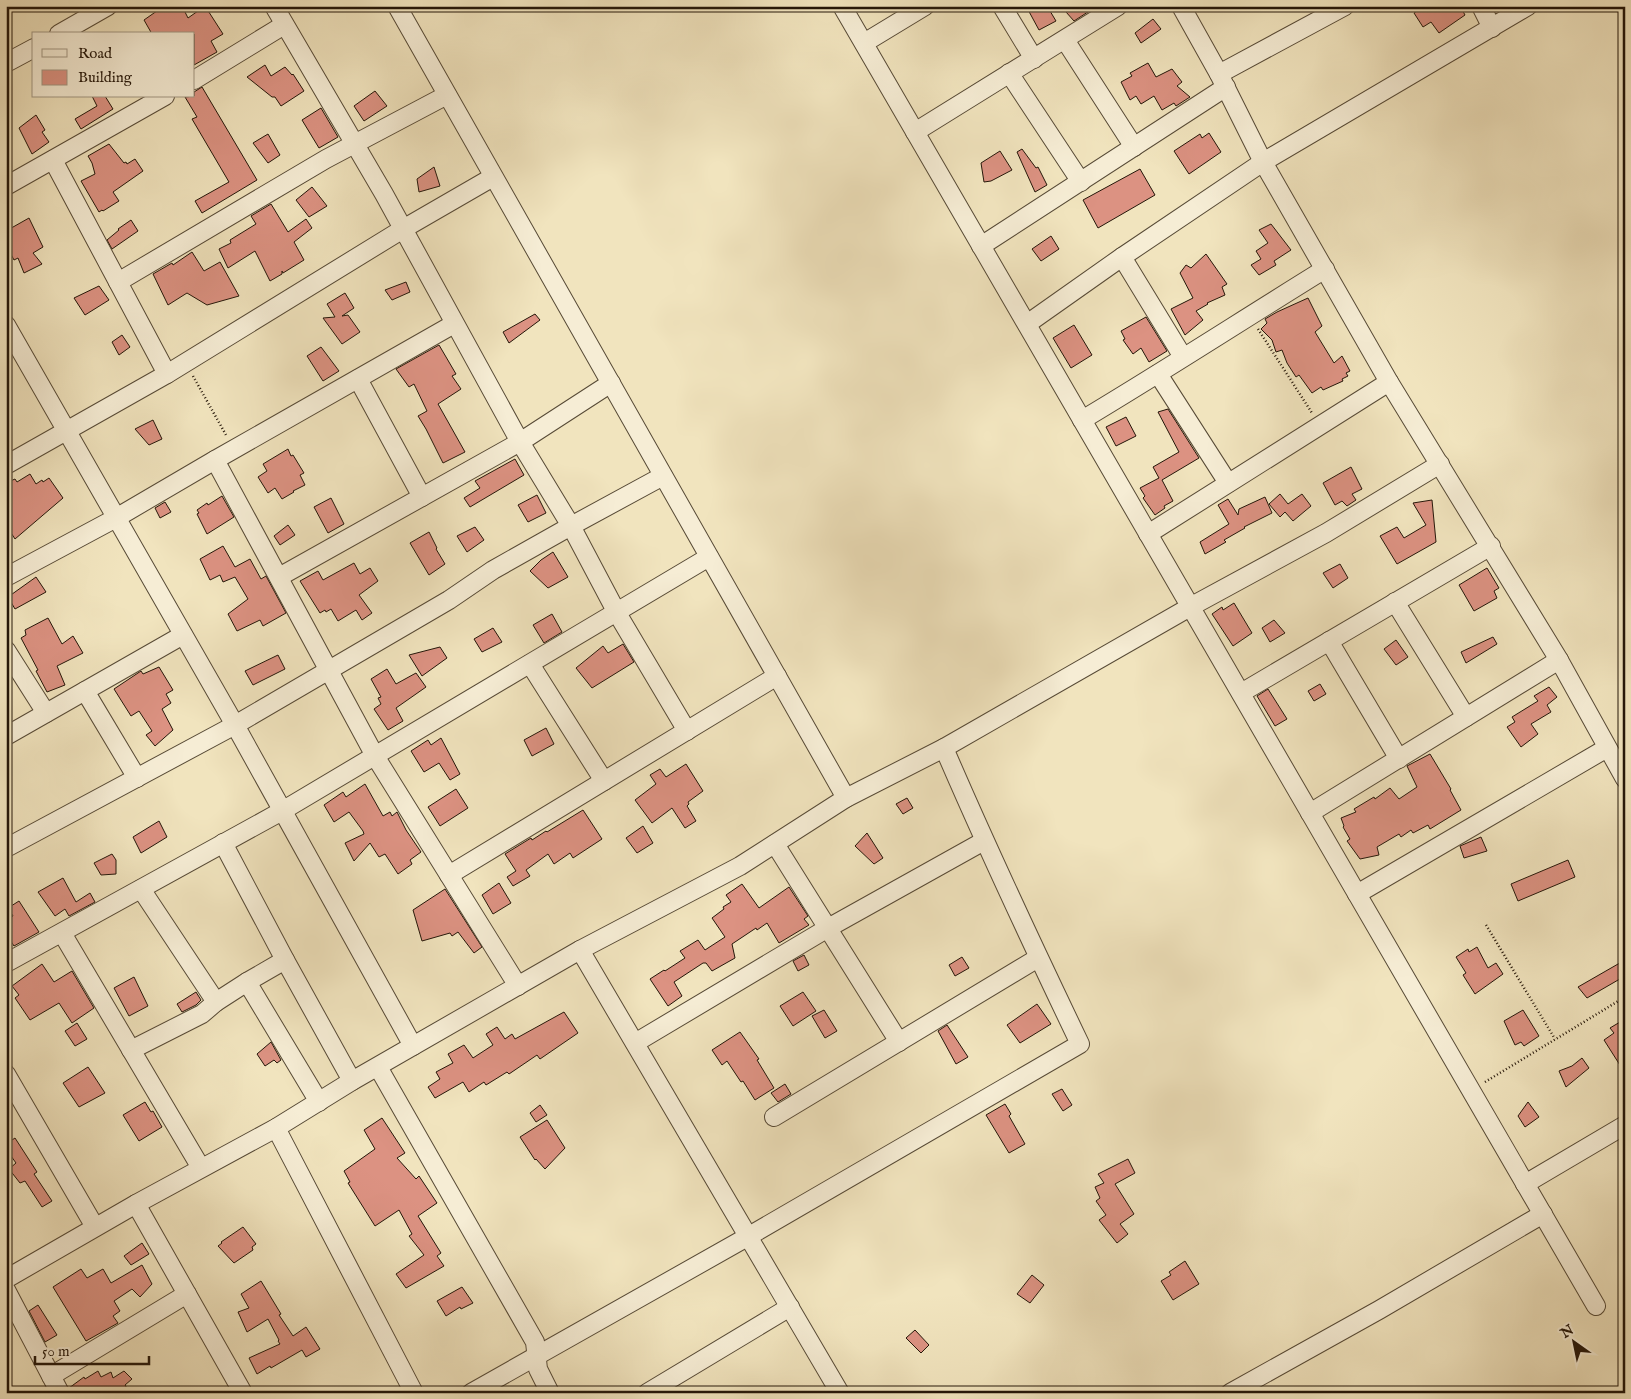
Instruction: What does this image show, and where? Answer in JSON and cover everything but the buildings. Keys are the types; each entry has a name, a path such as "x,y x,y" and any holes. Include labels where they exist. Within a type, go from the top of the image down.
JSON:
{"street":[{"path":"62,32 108,6"},
{"path":"274,6 355,143 520,442 571,526 617,612 687,731"},
{"path":"397,6 846,798"},
{"path":"842,6 1596,1306"},
{"path":"864,43 926,6"},
{"path":"1002,6 1034,59"},
{"path":"915,132 1118,6"},
{"path":"1181,6 1223,81 1263,162 1389,382 1559,660 1625,779"},
{"path":"981,246 1134,147 1223,81 1345,6"},
{"path":"1480,6 1492,28"},
{"path":"1027,324 1263,162 1528,6"},
{"path":"195,79 284,25"},
{"path":"1065,40 1134,147"},
{"path":"6,63 32,49"},
{"path":"1009,73 1081,182"},
{"path":"118,282 355,143 447,95"},
{"path":"6,186 162,98"},
{"path":"53,160 168,374"},
{"path":"6,465 168,374 403,229 493,176"},
{"path":"1122,257 1183,357"},
{"path":"1082,420 1325,269"},
{"path":"8,571 116,518 454,324"},
{"path":"7,330 235,725 413,1046"},
{"path":"1158,374 1228,483"},
{"path":"358,379 422,497"},
{"path":"1148,534 1389,382"},
{"path":"279,578 520,442 611,383"},
{"path":"215,460 376,756 518,986"},
{"path":"6,1279 136,1204 276,1128 352,1081 580,950 732,870 846,798 944,748 1190,607 1326,533 1440,464"},
{"path":"6,848 235,725 449,600 493,570 663,476"},
{"path":"1240,693 1491,546"},
{"path":"6,964 282,811 709,557"},
{"path":"1396,602 1466,717"},
{"path":"6,736 183,635"},
{"path":"1329,641 1399,758"},
{"path":"6,650 46,713"},
{"path":"1310,813 1559,660"},
{"path":"530,664 604,781"},
{"path":"449,875 777,676"},
{"path":"85,691 137,778"},
{"path":"471,1393 749,1236 1080,1044 1038,958 944,748"},
{"path":"1357,894 1607,748"},
{"path":"635,1043 828,928 984,840"},
{"path":"223,843 352,1081"},
{"path":"775,844 899,1042"},
{"path":"141,889 216,1002"},
{"path":"62,933 201,1168"},
{"path":"580,950 840,1393"},
{"path":"774,1117 1038,958"},
{"path":"131,1050 202,1014 216,1002 285,960"},
{"path":"247,982 319,1102"},
{"path":"378,1067 535,1342 535,1357 538,1369 550,1393"},
{"path":"6,1074 95,1227"},
{"path":"1525,1184 1625,1125"},
{"path":"276,1128 414,1393"},
{"path":"136,1204 242,1393"},
{"path":"1230,1393 1379,1310 1543,1214"},
{"path":"6,1290 60,1393"},
{"path":"51,1376 187,1294"},
{"path":"647,1393 790,1307"}],"path":[{"path":"1249,315 1320,425"},
{"path":"186,363 234,449"},
{"path":"1486,925 1555,1039"},
{"path":"1471,1090 1625,998"}]}
